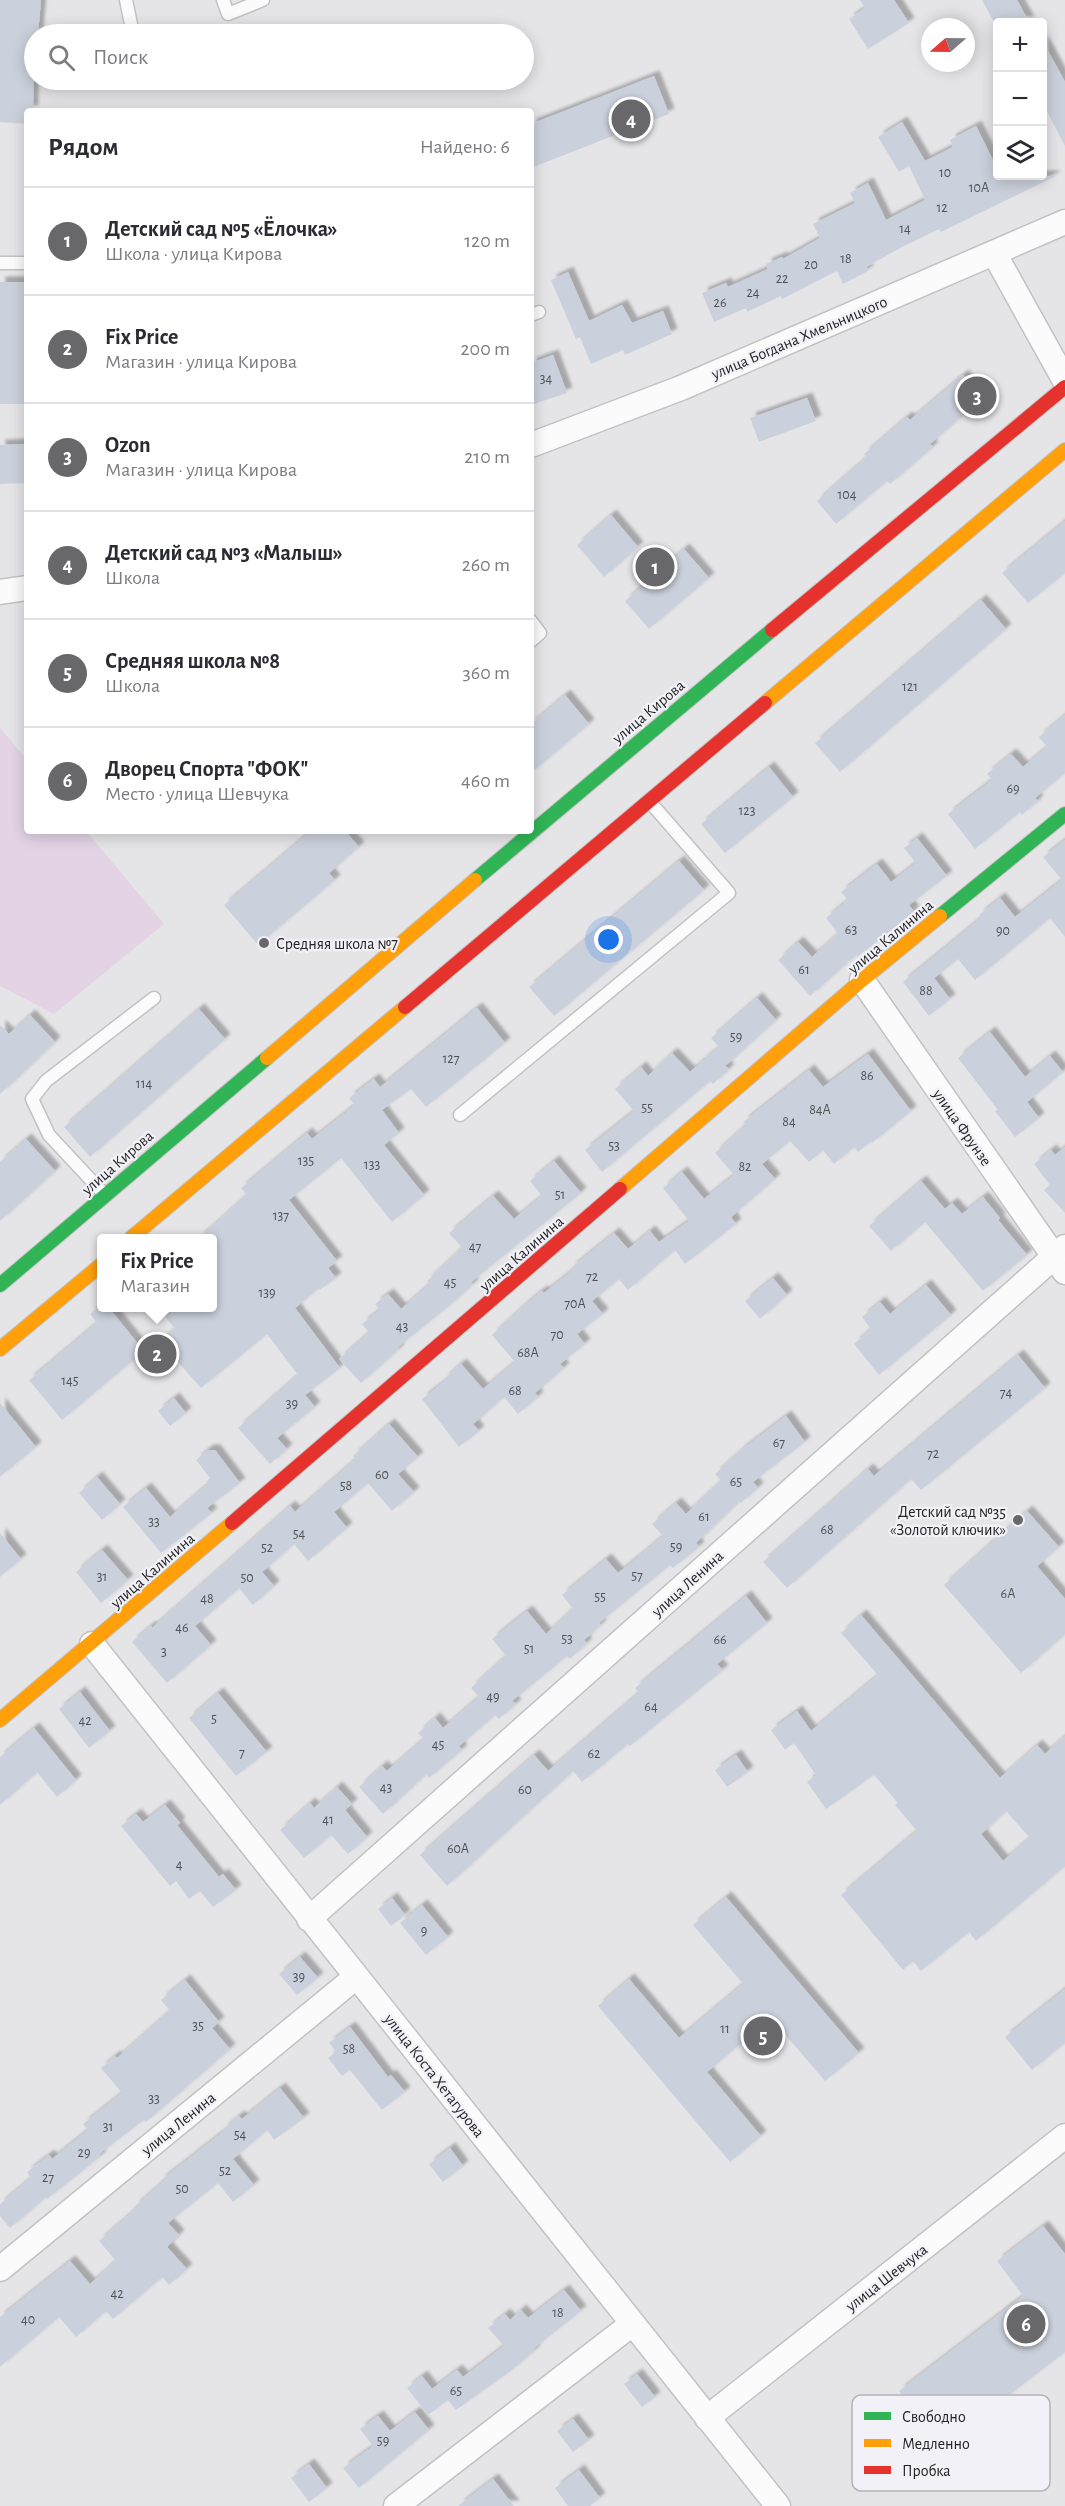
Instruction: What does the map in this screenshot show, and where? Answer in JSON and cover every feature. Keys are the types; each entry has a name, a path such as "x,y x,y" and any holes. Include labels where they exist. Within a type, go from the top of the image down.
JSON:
{"street":[{"name":"улица Богдана Хмельницкого","path":"534,444 681,388 1065,222"},
{"path":"994,253 1065,381"},
{"name":"улица Кирова","path":"534,830 1065,387"},
{"path":"137,1234 286,1101 650,801 1065,450"},
{"path":"0,592 24,588"},
{"name":"улица Калинина","path":"0,1720 92,1644 862,980 1065,814"},
{"name":"улица Кирова","path":"0,1285 529,834"},
{"name":"улица Фрунзе","path":"862,980 1061,1259"},
{"path":"256,1065 269,1081"},
{"name":"улица Ленина","path":"309,1919 1061,1259"},
{"path":"0,1349 97,1267"},
{"name":"улица Коста Хетагурова","path":"92,1644 778,2506"},
{"name":"улица Ленина","path":"0,2269 356,1977"},
{"name":"улица Шевчука","path":"707,2418 1065,2136"},
{"path":"396,2506 632,2324"}],"lane":[{"path":"126,0 131,24"},
{"path":"223,0 228,14 262,0"},
{"path":"0,263 24,263"},
{"path":"534,625 540,633 534,638"},
{"path":"460,1115 729,893 650,801"},
{"path":"105,1195 49,1135 32,1099 46,1081 154,998"}],"shaded area":[{"path":"0,728 24,756 24,834 89,834 164,924 54,1014 0,986"}],"building":[{"path":"0,0 41,0 39,24 24,24 24,90 33,90 33,108 24,108 24,124 0,122"},
{"path":"860,0 894,0 909,23 868,49 849,19 865,8"},
{"path":"982,0 1017,0 1027,18 993,18 993,20"},
{"path":"1047,49 1065,82 1065,146 1047,112"},
{"path":"654,76 669,114 534,167 534,123"},
{"path":"902,122 925,161 953,147 950,140 976,126 993,160 993,180 1047,180 1047,176 1056,176 941,232 939,229 900,248 866,267 868,271 843,284 837,271 782,299 781,296 747,312 746,308 714,322 702,293 726,283 728,287 768,269 766,264 782,257 783,259 820,238 813,224 855,203 850,193 868,183 886,220 925,200 909,166 899,172 878,137"},
{"path":"568,272 589,321 622,305 632,323 663,311 672,334 625,355 623,350 591,364 580,337 576,339 551,280"},
{"path":"0,282 24,282 24,404 0,404"},
{"path":"553,355 567,393 534,404 534,362"},
{"path":"963,375 983,398 930,444 933,447 890,484 887,481 836,524 817,501 867,457 864,454 907,417 910,420"},
{"path":"807,398 816,421 759,442 750,418"},
{"path":"24,444 24,483 0,484 0,445"},
{"path":"611,515 638,547 604,577 577,545"},
{"path":"1065,521 1065,573 1028,603 1002,573"},
{"path":"684,549 709,578 649,629 625,601"},
{"path":"981,600 1006,629 840,772 815,743"},
{"path":"565,695 589,724 534,770 534,721"},
{"path":"1065,715 1065,773 1035,798 1038,801 1022,815 1020,812 975,849 948,814 992,780 987,774 1011,754 1023,767 1047,747 1039,737"},
{"path":"769,767 793,797 725,853 701,824"},
{"path":"307,834 348,834 359,847 329,873 335,880 258,945 224,905"},
{"path":"917,838 947,876 909,905 914,912 857,957 856,955 810,996 778,960 798,942 812,957 838,934 826,918 848,900 841,892 877,864 891,882 916,863 904,848"},
{"path":"1065,840 1065,937 1050,918 975,980 958,959 934,978 950,999 929,1016 903,982 981,918 979,915 1000,898 1015,917 1062,880 1043,857"},
{"path":"679,861 704,890 554,1016 529,987"},
{"path":"757,998 776,1020 725,1066 729,1069 713,1084 710,1081 602,1172 585,1150 634,1111 615,1089 641,1067 648,1076 672,1053 690,1072 719,1047 711,1038"},
{"path":"477,1008 505,1043 426,1107 411,1089 382,1110 399,1133 384,1145 424,1195 392,1222 341,1158 289,1200 337,1261 328,1268 336,1278 320,1290 319,1288 295,1308 340,1368 305,1395 315,1407 277,1438 287,1449 270,1464 238,1428 298,1375 267,1334 201,1388 160,1342 175,1329 161,1312 217,1312 217,1234 204,1234 247,1195 241,1188 307,1133 312,1139 355,1105 349,1098 374,1079 380,1087"},
{"path":"199,1009 225,1039 90,1157 64,1127"},
{"path":"30,1015 55,1042 0,1094 0,1025 9,1034"},
{"path":"990,1032 1025,1077 1050,1056 1063,1072 1027,1102 1039,1118 1015,1137 995,1111 998,1110 958,1058"},
{"path":"868,1054 911,1111 872,1143 871,1141 858,1152 854,1147 834,1164 823,1150 809,1162 790,1141 762,1164 775,1179 731,1217 736,1224 685,1264 675,1250 628,1290 619,1279 592,1301 603,1314 577,1334 585,1344 560,1364 564,1368 535,1393 538,1397 518,1414 504,1397 473,1424 479,1431 459,1447 422,1399 445,1381 444,1379 461,1364 483,1389 515,1362 492,1335 526,1304 573,1270 571,1268 614,1233 628,1249 650,1231 659,1242 689,1221 663,1188 682,1172 704,1199 734,1175 715,1153 746,1125 743,1122 809,1070 823,1087"},
{"path":"26,1139 55,1171 0,1221 0,1162"},
{"path":"1065,1147 1065,1213 1044,1190 1050,1185 1034,1164 1051,1150 1055,1155"},
{"path":"554,1161 581,1193 471,1282 473,1284 398,1347 399,1349 361,1383 339,1359 369,1333 362,1324 380,1310 375,1304 388,1294 401,1309 430,1284 427,1281 462,1248 449,1233 493,1196 514,1219 542,1196 530,1181"},
{"path":"921,1181 945,1209 952,1203 962,1214 983,1197 1000,1218 998,1220 1027,1255 983,1291 925,1222 891,1251 869,1226"},
{"path":"773,1278 787,1295 760,1319 745,1301"},
{"path":"926,1285 951,1315 879,1375 854,1344 871,1329 862,1317 880,1302 890,1314"},
{"path":"97,1308 97,1312 112,1312 144,1351 62,1420 29,1380 97,1323 90,1314"},
{"path":"1018,1355 1045,1388 921,1490 911,1479 787,1588 763,1562 868,1469 874,1476"},
{"path":"174,1398 186,1413 170,1426 158,1411"},
{"path":"0,1403 36,1447 0,1477"},
{"path":"786,1416 805,1442 753,1482 758,1488 741,1503 739,1501 696,1543 699,1547 673,1568 670,1565 599,1623 601,1625 584,1640 587,1643 570,1659 567,1656 512,1701 516,1704 499,1719 495,1715 459,1746 462,1750 429,1778 426,1774 383,1814 359,1787 382,1766 387,1771 424,1739 418,1733 435,1718 443,1728 479,1697 471,1688 506,1656 492,1639 527,1611 546,1634 573,1609 562,1595 606,1559 618,1573 637,1558 663,1536 652,1524 676,1503 686,1514 721,1481 715,1474"},
{"path":"389,1424 418,1457 398,1474 414,1492 392,1511 368,1483 334,1512 347,1528 308,1561 294,1544 262,1572 274,1586 253,1605 239,1588 195,1626 211,1645 167,1683 132,1642 151,1626 152,1628 290,1506 295,1512 356,1459 353,1456"},
{"path":"208,1450 215,1450 240,1483 207,1508 212,1513 161,1553 123,1507 146,1488 170,1517 208,1484 206,1482 210,1478 196,1460"},
{"path":"97,1477 120,1504 102,1520 79,1493"},
{"path":"1027,1511 1059,1547 1037,1566 1065,1599 1065,1634 1021,1673 944,1585"},
{"path":"0,1533 21,1559 0,1577"},
{"path":"102,1550 128,1580 101,1603 76,1572"},
{"path":"746,1596 767,1623 717,1664 723,1670 582,1782 573,1771 447,1886 420,1855 534,1755 548,1771 639,1693 635,1688"},
{"path":"861,1615 1000,1778 1037,1745 1045,1754 1065,1736 1065,1866 976,1941 969,1932 921,1971 913,1961 903,1970 841,1895 917,1831 895,1805 898,1803 874,1775 826,1809 807,1782 816,1775 794,1743 785,1750 771,1730 797,1711 811,1731 878,1675 841,1633","holes":["1006,1811 1030,1838 1003,1861 981,1834"]},
{"path":"80,1692 110,1731 89,1748 59,1709"},
{"path":"218,1693 267,1752 236,1776 189,1718"},
{"path":"34,1728 76,1780 57,1797 37,1772 0,1805 0,1757"},
{"path":"736,1755 748,1772 727,1787 715,1770"},
{"path":"337,1787 352,1804 345,1810 367,1837 348,1854 331,1835 304,1858 280,1830 310,1803 314,1808"},
{"path":"165,1805 180,1823 177,1825 219,1877 223,1874 236,1890 213,1907 200,1891 189,1899 176,1881 170,1886 121,1826 136,1814 143,1822"},
{"path":"726,1897 859,2053 825,2081 771,2018 707,2072 761,2136 730,2162 598,2006 629,1979 679,2038 743,1984 693,1925"},
{"path":"392,1898 405,1915 391,1926 378,1909"},
{"path":"422,1905 448,1937 426,1955 400,1923"},
{"path":"300,1957 318,1978 297,1995 279,1974"},
{"path":"185,1980 219,2022 212,2028 230,2049 146,2122 144,2120 99,2154 101,2156 47,2199 46,2197 10,2228 0,2216 0,2204 31,2178 27,2172 49,2155 52,2159 88,2130 83,2124 122,2093 101,2068 115,2056 117,2058 170,2011 161,2000"},
{"path":"1065,1989 1065,2043 1032,2070 1005,2037"},
{"path":"350,2027 388,2077 391,2075 405,2092 382,2110 350,2070 342,2076 328,2058 336,2052 329,2043"},
{"path":"280,2088 304,2118 274,2140 267,2130 233,2159 254,2185 233,2202 218,2183 168,2223 179,2235 167,2247 187,2269 169,2285 162,2277 113,2319 106,2311 76,2337 59,2317 0,2367 0,2317 70,2261 90,2284 116,2261 99,2241 136,2209 134,2207 162,2183 160,2181 224,2131 239,2116 242,2119"},
{"path":"450,2148 463,2166 443,2182 429,2164"},
{"path":"1043,2226 1065,2254 1065,2352 1009,2395 902,2395 899,2391 1023,2296 997,2261"},
{"path":"564,2290 581,2311 534,2348 535,2350 512,2370 456,2410 448,2400 428,2415 407,2388 422,2376 432,2389 457,2370 463,2377 504,2346 488,2328 505,2314 510,2320 521,2310 528,2318"},
{"path":"637,2374 655,2397 642,2407 624,2384"},
{"path":"415,2412 429,2430 359,2488 343,2468 373,2446 360,2429 378,2416 390,2431"},
{"path":"573,2419 589,2440 573,2452 557,2431"},
{"path":"309,2464 327,2488 309,2502 291,2478"},
{"path":"579,2470 600,2498 590,2506 568,2506 555,2488"},
{"path":"493,2479 514,2506 458,2506"}],"traffic: fast":[{"path":"534,830 772,630"},
{"path":"940,916 1065,814"},
{"path":"475,880 530,834"},
{"path":"0,1285 267,1058"}],"traffic: slow":[{"path":"765,703 1065,450"},
{"path":"267,1058 475,880"},
{"path":"620,1189 862,980 940,916"},
{"path":"136,1234 405,1007"},
{"path":"0,1349 97,1268"},
{"path":"0,1720 232,1523"}],"traffic: jam":[{"path":"772,630 1065,387"},
{"path":"405,1007 765,703"},
{"path":"232,1523 620,1189"}],"place":[{"name":"Детский сад №3 «Малыш»","path":"631,119"},
{"name":"Ozon","path":"977,396"},
{"name":"Детский сад №5 «Ёлочка»","path":"655,567"},
{"name":"Средняя школа №7","path":"264,943"},
{"name":"Fix Price","path":"157,1354"},
{"name":"Детский сад №35 «Золотой ключик»","path":"1018,1520"},
{"name":"Средняя школа №8","path":"763,2036"},
{"name":"Дворец Спорта \"ФОК\"","path":"1026,2324"}]}
